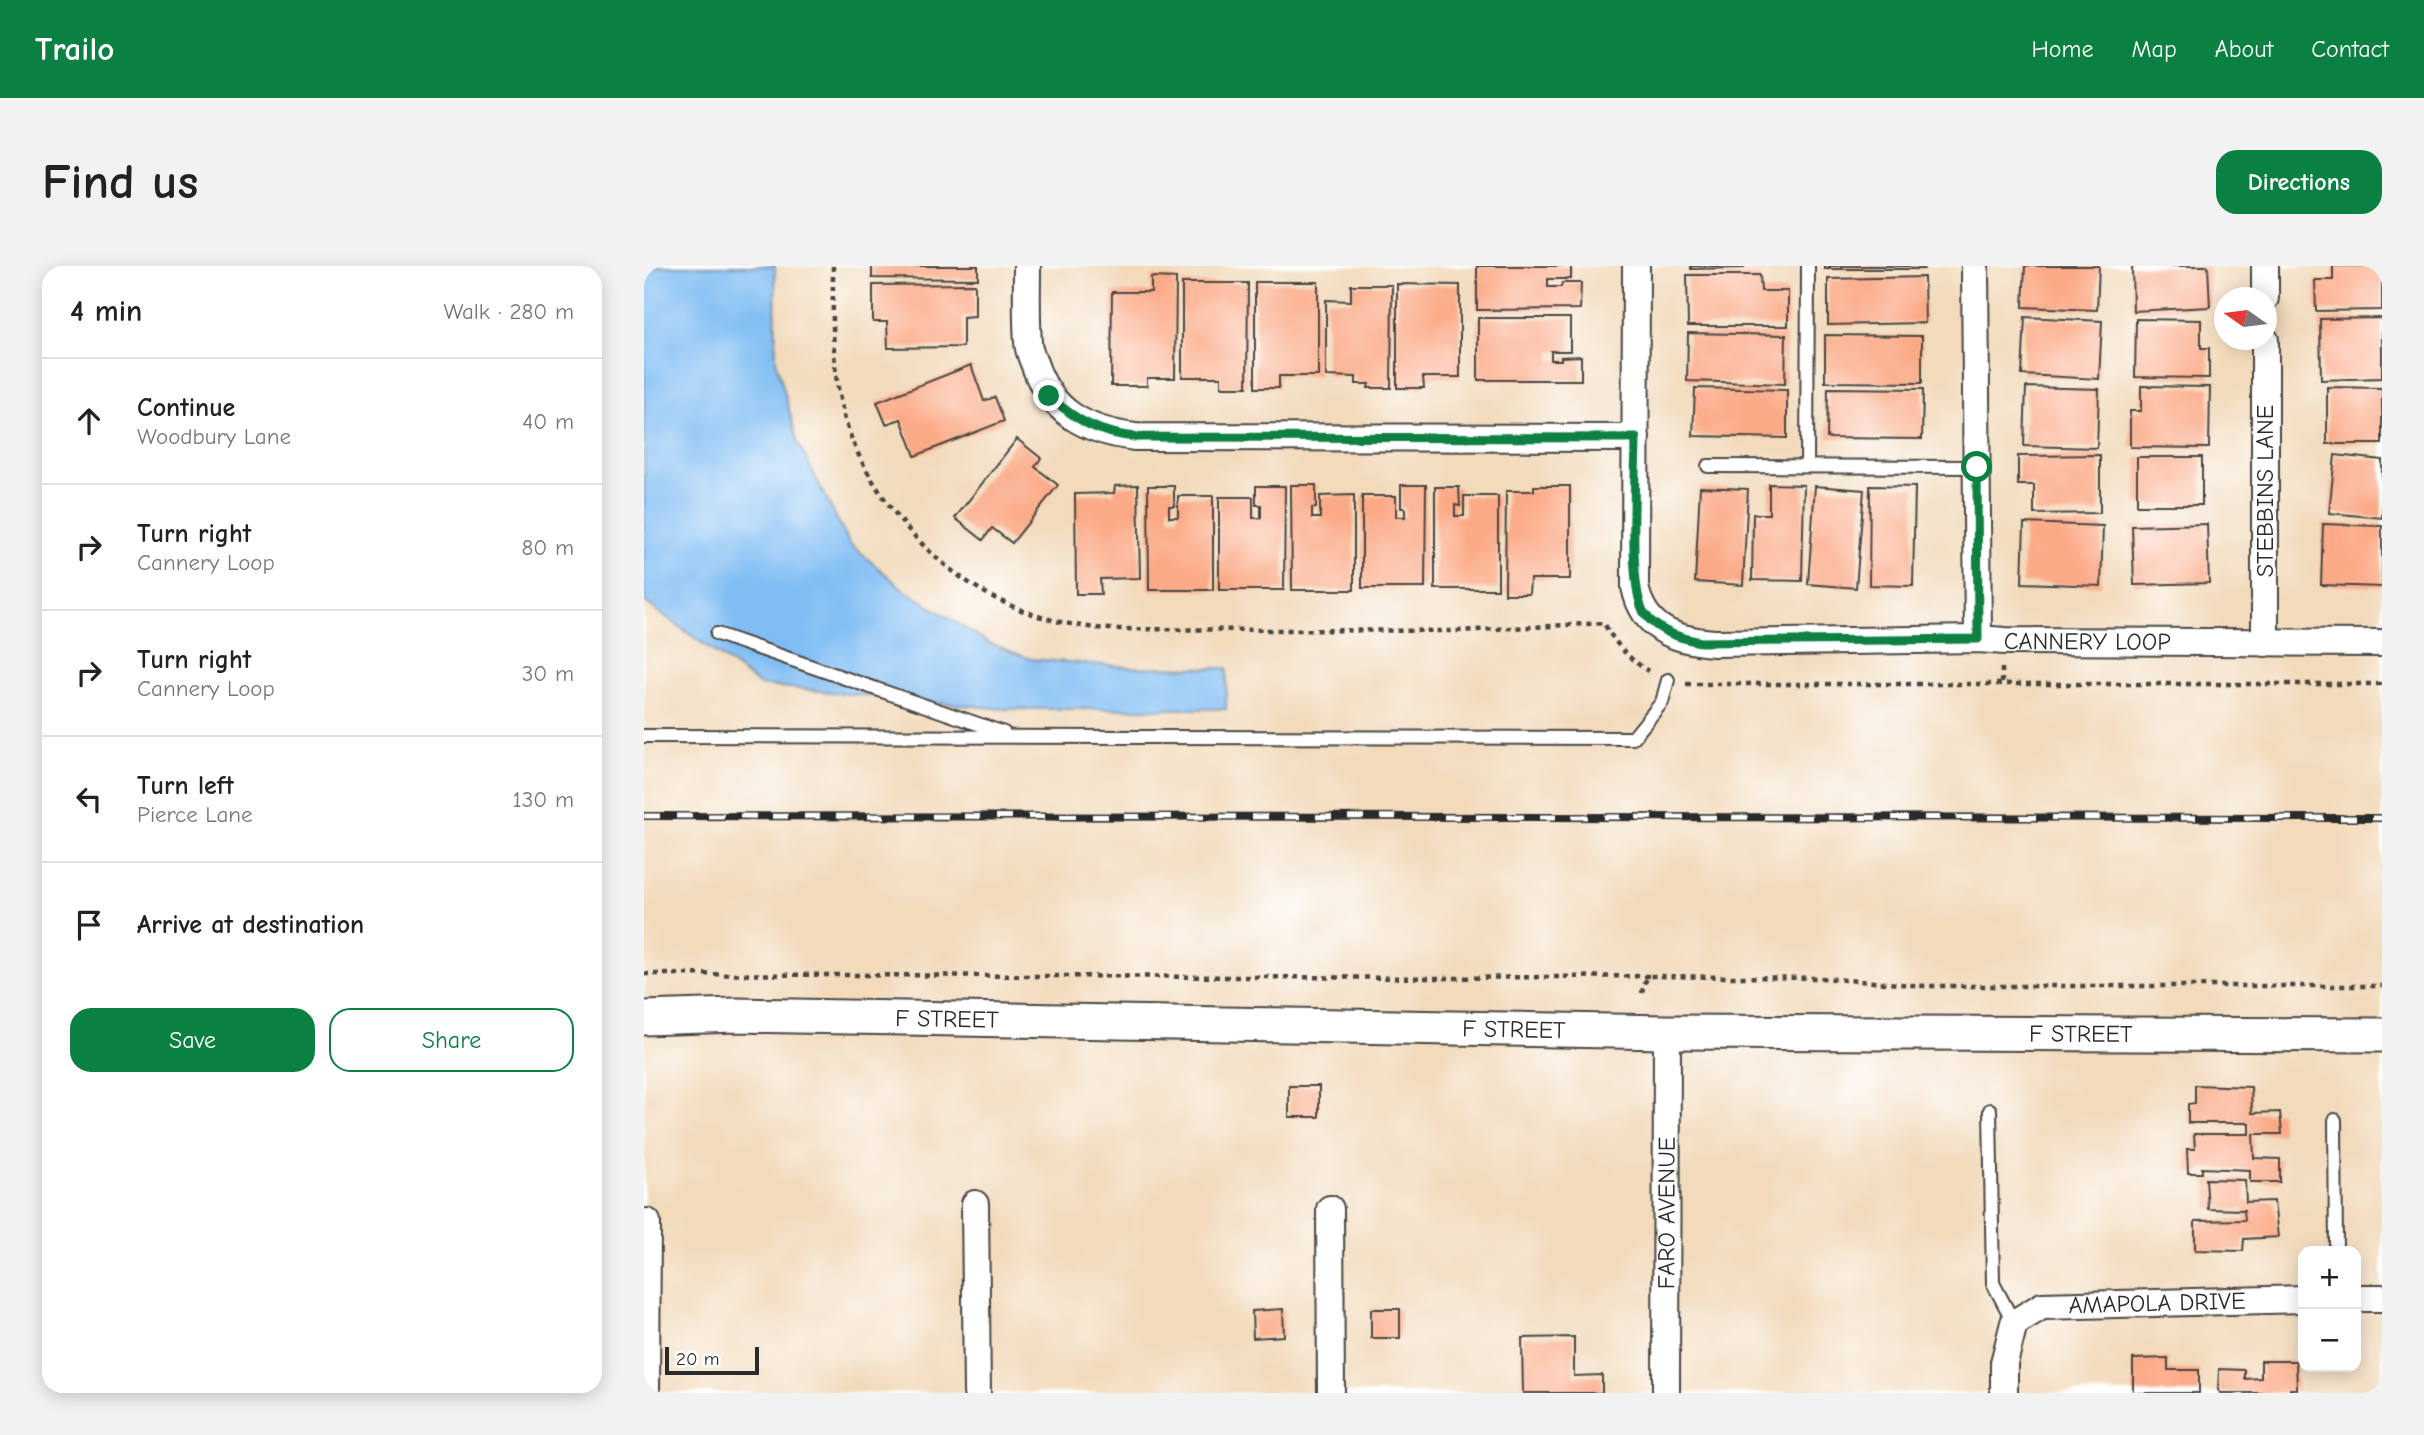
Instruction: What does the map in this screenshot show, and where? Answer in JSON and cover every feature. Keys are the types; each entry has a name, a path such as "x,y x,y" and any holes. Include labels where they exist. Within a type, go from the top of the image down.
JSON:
{"street":[{"path":"1027,266 1028,345 1037,374 1049,396 1067,413 1111,434 1135,437 1636,438"},
{"name":"CANNERY LOOP","path":"1636,266 1636,587 1643,611 1659,628 1684,639 1714,643 1978,639 2382,643"},
{"path":"1975,266 1978,639"},
{"path":"2265,266 2265,287"},
{"name":"STEBBINS LANE","path":"2265,350 2265,643"},
{"name":"F STREET","path":"644,1018 763,1015 1667,1032 2382,1035"},
{"name":"FARO AVENUE","path":"1666,1393 1667,1032"},
{"path":"975,1204 976,1393"},
{"path":"1330,1209 1331,1393"},
{"path":"646,1393 647,1222"},
{"path":"2361,1298 2382,1298"},
{"name":"AMAPOLA DRIVE","path":"2014,1323 2042,1306 2298,1299"},
{"path":"2004,1393 2004,1363 2014,1323"}],"lane":[{"path":"1808,266 1808,466"},
{"path":"1707,466 1977,467"},
{"path":"717,634 1016,737"},
{"path":"644,736 1633,738 1661,702 1668,680"},
{"path":"1990,1110 1993,1283 2014,1323"},
{"path":"2335,1120 2336,1246"}],"path":[{"path":"833,266 834,354 841,405 855,447 876,487 909,533 939,561 1005,604 1039,617 1079,627 1109,629 1458,631 1604,623 1632,661 1653,674 1683,684 2382,684"},
{"path":"644,974 1433,978 1650,976 1821,978 1925,986 2382,986"},
{"path":"1642,993 1644,983 1650,976"}],"water":[{"path":"644,266 775,266 776,361 798,443 849,543 903,589 989,643 1031,659 1131,667 1227,668 1226,709 1003,709 760,685 644,601"}],"building":[{"path":"872,266 978,266 978,279 872,278"},
{"path":"1477,266 1571,266 1571,279 1548,279 1548,287 1561,287 1562,283 1581,283 1580,309 1477,310"},
{"path":"1691,266 1744,266 1744,268 1691,269"},
{"path":"1825,266 1924,266 1924,269 1825,269"},
{"path":"2025,266 2099,266 2097,310 2023,307"},
{"path":"2132,266 2208,266 2210,307 2133,311"},
{"path":"2333,266 2382,266 2382,310 2316,311 2315,280 2333,280"},
{"path":"1687,275 1760,275 1761,291 1788,291 1788,326 1688,326"},
{"path":"1151,277 1176,278 1175,378 1147,378 1147,386 1111,386 1112,292 1151,292"},
{"path":"1924,277 1925,323 1828,325 1828,279"},
{"path":"1255,282 1318,282 1318,376 1279,376 1279,388 1255,388"},
{"path":"1182,283 1248,283 1247,387 1221,387 1221,377 1182,377"},
{"path":"975,284 975,316 963,317 963,347 888,348 887,322 873,322 873,285"},
{"path":"1397,284 1460,285 1460,377 1423,377 1424,388 1397,388"},
{"path":"1351,285 1392,285 1391,388 1368,388 1369,384 1356,384 1356,377 1326,376 1326,300 1351,301"},
{"path":"2025,317 2102,321 2099,379 2022,375"},
{"path":"1478,318 1570,318 1570,351 1551,351 1551,360 1581,356 1581,380 1478,380"},
{"path":"2382,318 2382,378 2321,380 2320,319"},
{"path":"2136,319 2201,320 2201,348 2209,348 2209,378 2135,377"},
{"path":"1688,333 1786,335 1785,384 1687,381"},
{"path":"1825,335 1922,336 1922,383 1825,382"},
{"path":"971,365 984,401 995,397 1004,421 915,456 901,419 886,424 877,402"},
{"path":"2141,386 2210,387 2209,448 2130,447 2130,411 2141,411"},
{"path":"2026,387 2099,389 2097,448 2024,446"},
{"path":"2327,387 2382,388 2382,444 2327,444"},
{"path":"1695,388 1787,390 1787,438 1693,436"},
{"path":"1828,388 1923,389 1922,439 1827,438"},
{"path":"1017,439 1041,458 1035,467 1058,485 1012,543 992,528 983,540 955,518"},
{"path":"2100,455 2100,513 2034,514 2034,485 2018,485 2018,456"},
{"path":"2335,455 2382,460 2382,518 2329,513"},
{"path":"2137,457 2202,457 2202,505 2137,505"},
{"path":"1769,484 1804,485 1802,581 1752,580 1753,514 1769,514"},
{"path":"1138,485 1140,578 1100,579 1101,594 1076,594 1075,494 1114,493 1115,486"},
{"path":"1291,485 1316,485 1316,508 1312,508 1312,518 1320,518 1320,496 1354,495 1354,590 1292,590"},
{"path":"1401,485 1426,485 1425,588 1362,588 1362,496 1396,496 1396,517 1405,517 1405,508 1401,508"},
{"path":"1148,486 1174,486 1174,506 1169,506 1169,517 1178,517 1178,496 1213,496 1213,590 1149,590"},
{"path":"1256,486 1285,486 1284,590 1219,590 1219,497 1253,497 1253,518 1261,518 1261,505 1256,505"},
{"path":"1534,486 1570,486 1570,579 1530,579 1529,594 1505,594 1506,491 1534,491"},
{"path":"1815,486 1864,490 1856,588 1808,584"},
{"path":"1870,486 1915,487 1913,586 1869,585"},
{"path":"1435,487 1459,487 1460,506 1455,505 1455,516 1464,516 1464,496 1498,496 1498,589 1435,589"},
{"path":"1700,487 1748,489 1743,585 1695,582"},
{"path":"2024,523 2103,526 2101,586 2022,583"},
{"path":"2207,524 2209,583 2134,585 2132,526"},
{"path":"2323,524 2382,526 2382,587 2321,585"},
{"path":"2195,1085 2251,1087 2252,1113 2280,1112 2282,1134 2253,1134 2254,1158 2280,1159 2280,1182 2250,1182 2250,1170 2202,1168 2202,1173 2188,1173 2187,1149 2195,1149 2194,1134 2249,1134 2249,1123 2188,1123 2188,1104 2195,1103"},
{"path":"1289,1086 1319,1086 1319,1117 1289,1117"},
{"path":"2206,1179 2245,1180 2246,1202 2274,1201 2278,1237 2244,1239 2243,1251 2195,1250 2195,1221 2245,1220 2244,1210 2208,1209"},
{"path":"1283,1309 1284,1336 1253,1338 1252,1311"},
{"path":"1371,1309 1400,1309 1400,1338 1371,1338"},
{"path":"1574,1337 1574,1376 1602,1375 1602,1393 1523,1393 1522,1338"},
{"path":"2168,1358 2168,1370 2199,1370 2199,1393 2133,1393 2133,1359"},
{"path":"2261,1361 2296,1361 2297,1389 2290,1389 2290,1393 2221,1393 2218,1390 2219,1369 2245,1370 2245,1379 2261,1378"}],"railway":[{"path":"644,816 2382,818"}],"route":[{"path":"1049,396 1067,413 1088,425 1111,434 1135,437 1636,438 1635,570 1638,600 1650,620 1671,635 1714,643 1978,639 1977,467"}]}
